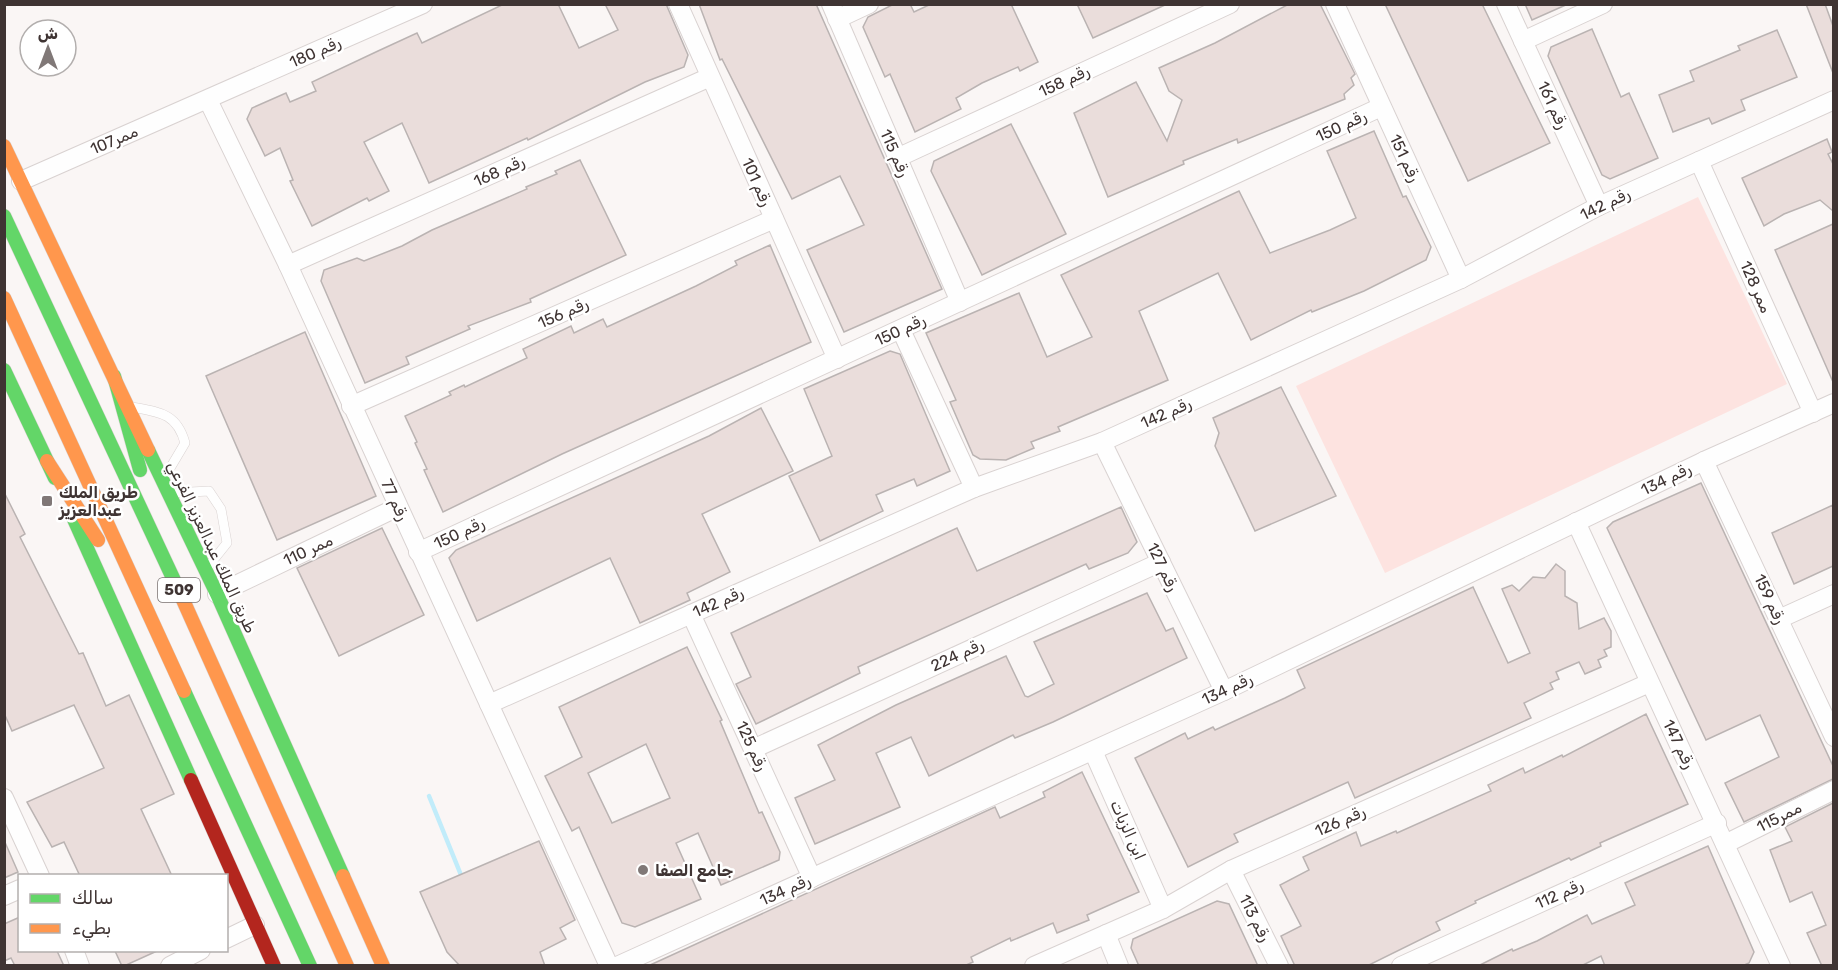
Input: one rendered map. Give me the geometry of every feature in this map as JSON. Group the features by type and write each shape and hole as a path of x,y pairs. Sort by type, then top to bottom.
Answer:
{"main road":[{"name":"طريق الملك عبدالعزيز الفرعي","path":"4,146 206,570 383,966"},
{"name":"509","path":"4,216 162,552 347,966"},
{"name":"509","path":"4,298 310,966"},
{"path":"4,370 47,460 274,966"},
{"path":"114,376 128,434 145,481"},
{"path":"47,460 165,647"},
{"path":"153,501 162,526 162,552"}],"street":[{"name":"رقم 180","path":"208,100 423,4"},
{"name":"رقم 101","path":"678,4 837,359"},
{"path":"834,12 870,4"},
{"name":"رقم 158","path":"897,158 1230,4"},
{"name":"رقم 151","path":"1335,4 1461,279"},
{"name":"رقم 161","path":"1506,4 1599,206"},
{"path":"1523,41 1603,4"},
{"name":"رقم 115","path":"834,12 960,302"},
{"name":"رقم 168","path":"288,266 710,76"},
{"name":"ممر107","path":"21,180 208,100"},
{"name":"رقم 77","path":"208,100 288,266 609,966"},
{"name":"رقم 142","path":"489,704 974,488 1102,442 1461,279 1599,206 1833,100"},
{"name":"رقم 150","path":"418,552 1381,107"},
{"name":"ممر 128","path":"1699,161 1813,413"},
{"name":"رقم 156","path":"351,406 774,219"},
{"path":"901,330 974,488"},
{"name":"رقم 134","path":"617,966 1224,691 1704,461 1833,403"},
{"name":"رقم 127","path":"1102,442 1224,691"},
{"name":"رقم 159","path":"1704,461 1833,737"},
{"name":"110 ممر","path":"217,594 398,507"},
{"name":"رقم 147","path":"1576,522 1649,683 1717,823 1778,964"},
{"name":"رقم 224","path":"753,749 1161,562"},
{"path":"1779,619 1833,594"},
{"name":"رقم 125","path":"691,614 812,878"},
{"name":"رقم 126","path":"1034,966 1163,909 1231,870 1649,683"},
{"name":"ابن الزيات","path":"1093,751 1163,909"},
{"name":"ممر115","path":"1725,844 1833,790"},
{"path":"4,798 39,874"},
{"name":"رقم 112","path":"1401,966 1717,823"},
{"name":"رقم 113","path":"1231,870 1279,966"},
{"path":"4,896 18,890"},
{"path":"228,938 255,925"},
{"path":"1106,934 1119,966"},
{"path":"74,952 80,966"},
{"path":"170,966 199,952"}],"lane":[{"path":"128,407 163,413 181,428 185,443 166,486 209,491 221,509 226,543 206,570"}],"shaded area":[{"path":"1698,197 1787,384 1385,573 1296,386"}],"building":[{"path":"504,4 558,4 579,48 618,30 605,4 666,4 688,55 684,67 645,82 528,140 527,138 429,183 402,123 364,142 389,191 369,201 367,198 312,226 290,181 293,180 280,148 265,156 247,119 252,108 286,93 290,102 316,91 312,82 417,33 422,43"},
{"path":"699,4 816,4 942,289 844,332 807,250 864,225 840,176 792,199 722,59 720,60"},
{"path":"894,4 910,4 914,12 931,4 1011,4 1038,62 1020,71 1018,67 982,83 956,98 961,109 915,132 890,74 885,77 863,27 868,17"},
{"path":"1077,4 1165,4 1165,5 1093,38"},
{"path":"1289,4 1320,4 1355,74 1351,78 1354,85 1344,94 1345,99 1238,143 1237,139 1183,161 1184,164 1108,197 1074,113 1136,82 1167,141 1182,100 1169,91 1159,68 1215,43"},
{"path":"1385,4 1482,4 1550,143 1468,181"},
{"path":"1525,4 1568,4 1532,20"},
{"path":"1806,4 1825,4 1833,26 1833,73"},
{"path":"1592,29 1621,97 1629,93 1658,158 1610,179 1602,175 1548,56 1551,47"},
{"path":"1777,30 1797,77 1741,100 1745,110 1712,124 1709,118 1673,132 1659,95 1694,81 1690,71 1740,50 1738,46"},
{"path":"1011,124 1066,234 982,275 931,171 934,161"},
{"path":"1374,131 1403,197 1406,196 1431,247 1426,260 1364,291 1312,312 1311,310 1251,340 1218,273 1139,311 1168,380 1058,427 1060,431 1031,442 1034,448 1006,460 980,459 973,455 950,402 956,400 926,333 1019,293 1047,357 1092,337 1061,275 1239,191 1270,253 1330,230 1356,218 1327,151"},
{"path":"1827,139 1832,152 1828,154 1833,164 1833,211 1820,200 1784,214 1764,226 1742,178"},
{"path":"580,160 626,255 530,299 531,302 468,326 470,329 406,357 409,364 365,383 321,281 324,270 357,258 364,261 402,246 432,230 527,189 526,187 557,174 555,171"},
{"path":"1833,224 1833,382 1775,250"},
{"path":"770,245 811,342 562,454 443,512 424,470 427,469 405,416 451,395 449,392 464,385 465,387 527,358 523,349 571,326 574,333 603,319 607,327 696,286 737,265 735,261"},
{"path":"305,332 376,496 277,540 206,376"},
{"path":"890,351 900,354 950,471 917,486 914,479 876,495 883,511 820,541 789,476 832,456 804,389"},
{"path":"1281,387 1336,496 1255,531 1215,446 1219,433 1213,418"},
{"path":"761,408 793,471 702,514 730,572 687,593 690,600 640,623 610,558 477,621 449,558 456,550 709,436"},
{"path":"1701,483 1833,766 1833,779 1744,822 1725,783 1779,757 1760,715 1706,740 1607,528 1613,522"},
{"path":"4,492 25,534 20,537 79,654 83,653 106,706 129,695 174,794 141,809 171,874 79,874 64,842 52,847 27,802 104,768 74,705 12,731 4,713"},
{"path":"1833,505 1833,566 1794,584 1772,533"},
{"path":"1121,507 1137,542 1128,553 1089,569 1086,564 858,667 860,673 756,724 736,684 751,677 731,633 957,528 977,571"},
{"path":"382,528 424,615 339,656 297,568"},
{"path":"1556,564 1565,571 1565,596 1577,603 1579,629 1604,618 1611,631 1611,647 1604,650 1607,656 1598,660 1601,667 1585,674 1579,662 1556,672 1559,679 1550,683 1553,689 1524,703 1531,718 1355,798 1348,782 1234,834 1238,842 1188,867 1135,758 1185,733 1188,739 1213,727 1215,730 1305,688 1297,670 1473,587 1508,663 1530,653 1502,589 1512,585 1519,591 1533,577 1545,578"},
{"path":"1147,593 1166,631 1173,628 1187,658 1053,722 1015,738 1013,735 929,776 911,737 876,753 900,807 815,844 795,798 835,780 818,745 896,705 1006,656 1025,696 1028,697 1054,684 1034,642"},
{"path":"687,647 722,720 720,721 759,813 762,812 780,852 779,860 721,885 698,833 676,843 701,899 635,927 622,923 579,827 572,831 545,776 582,757 559,707","holes":["646,744 670,798 612,823 588,773"]},
{"path":"1646,714 1688,804 1600,843 1601,846 1571,860 1569,858 1475,901 1476,903 1436,922 1440,930 1367,966 1295,966 1281,936 1301,926 1280,885 1309,870 1303,857 1356,832 1361,846 1396,831 1397,833 1491,791 1488,785 1523,768 1525,773 1562,755 1563,757"},
{"path":"1082,772 1139,892 1087,915 1089,920 1057,933 1053,923 1011,941 1010,938 971,957 973,962 964,966 648,966 995,807 1000,818 1045,797 1043,792"},
{"path":"1833,803 1833,966 1822,966 1807,933 1826,925 1812,892 1790,902 1770,850 1792,841 1785,827"},
{"path":"4,840 18,872 4,878"},
{"path":"539,841 575,920 560,928 566,939 540,952 545,966 460,966 447,952 420,892"},
{"path":"1708,846 1754,952 1749,963 1742,966 1605,966 1601,956 1581,966 1478,966 1512,949 1513,951 1537,941 1587,915 1592,924 1635,905 1625,883"},
{"path":"1217,901 1229,904 1258,966 1139,966 1131,948 1133,939"},
{"path":"18,918 18,952 57,952 64,966 15,966 11,958 4,961 4,924"},
{"path":"115,952 155,952 124,966"}],"waterway":[{"path":"429,796 463,880"}],"traffic: fast":[{"path":"4,216 179,591"},
{"path":"4,370 55,478"},
{"path":"114,376 140,470"},
{"path":"148,450 217,594 343,876"},
{"path":"73,517 191,780"},
{"path":"184,691 310,966"}],"traffic: slow":[{"path":"4,146 148,450"},
{"path":"4,298 184,691"},
{"path":"47,461 98,540"},
{"path":"179,591 347,966"},
{"path":"343,876 383,966"}],"traffic: jam":[{"path":"191,780 274,966"}],"place":[{"name":"طريق الملك عبدالعزيز","path":"47,501"},
{"name":"جامع الصفا","path":"643,870"}]}
